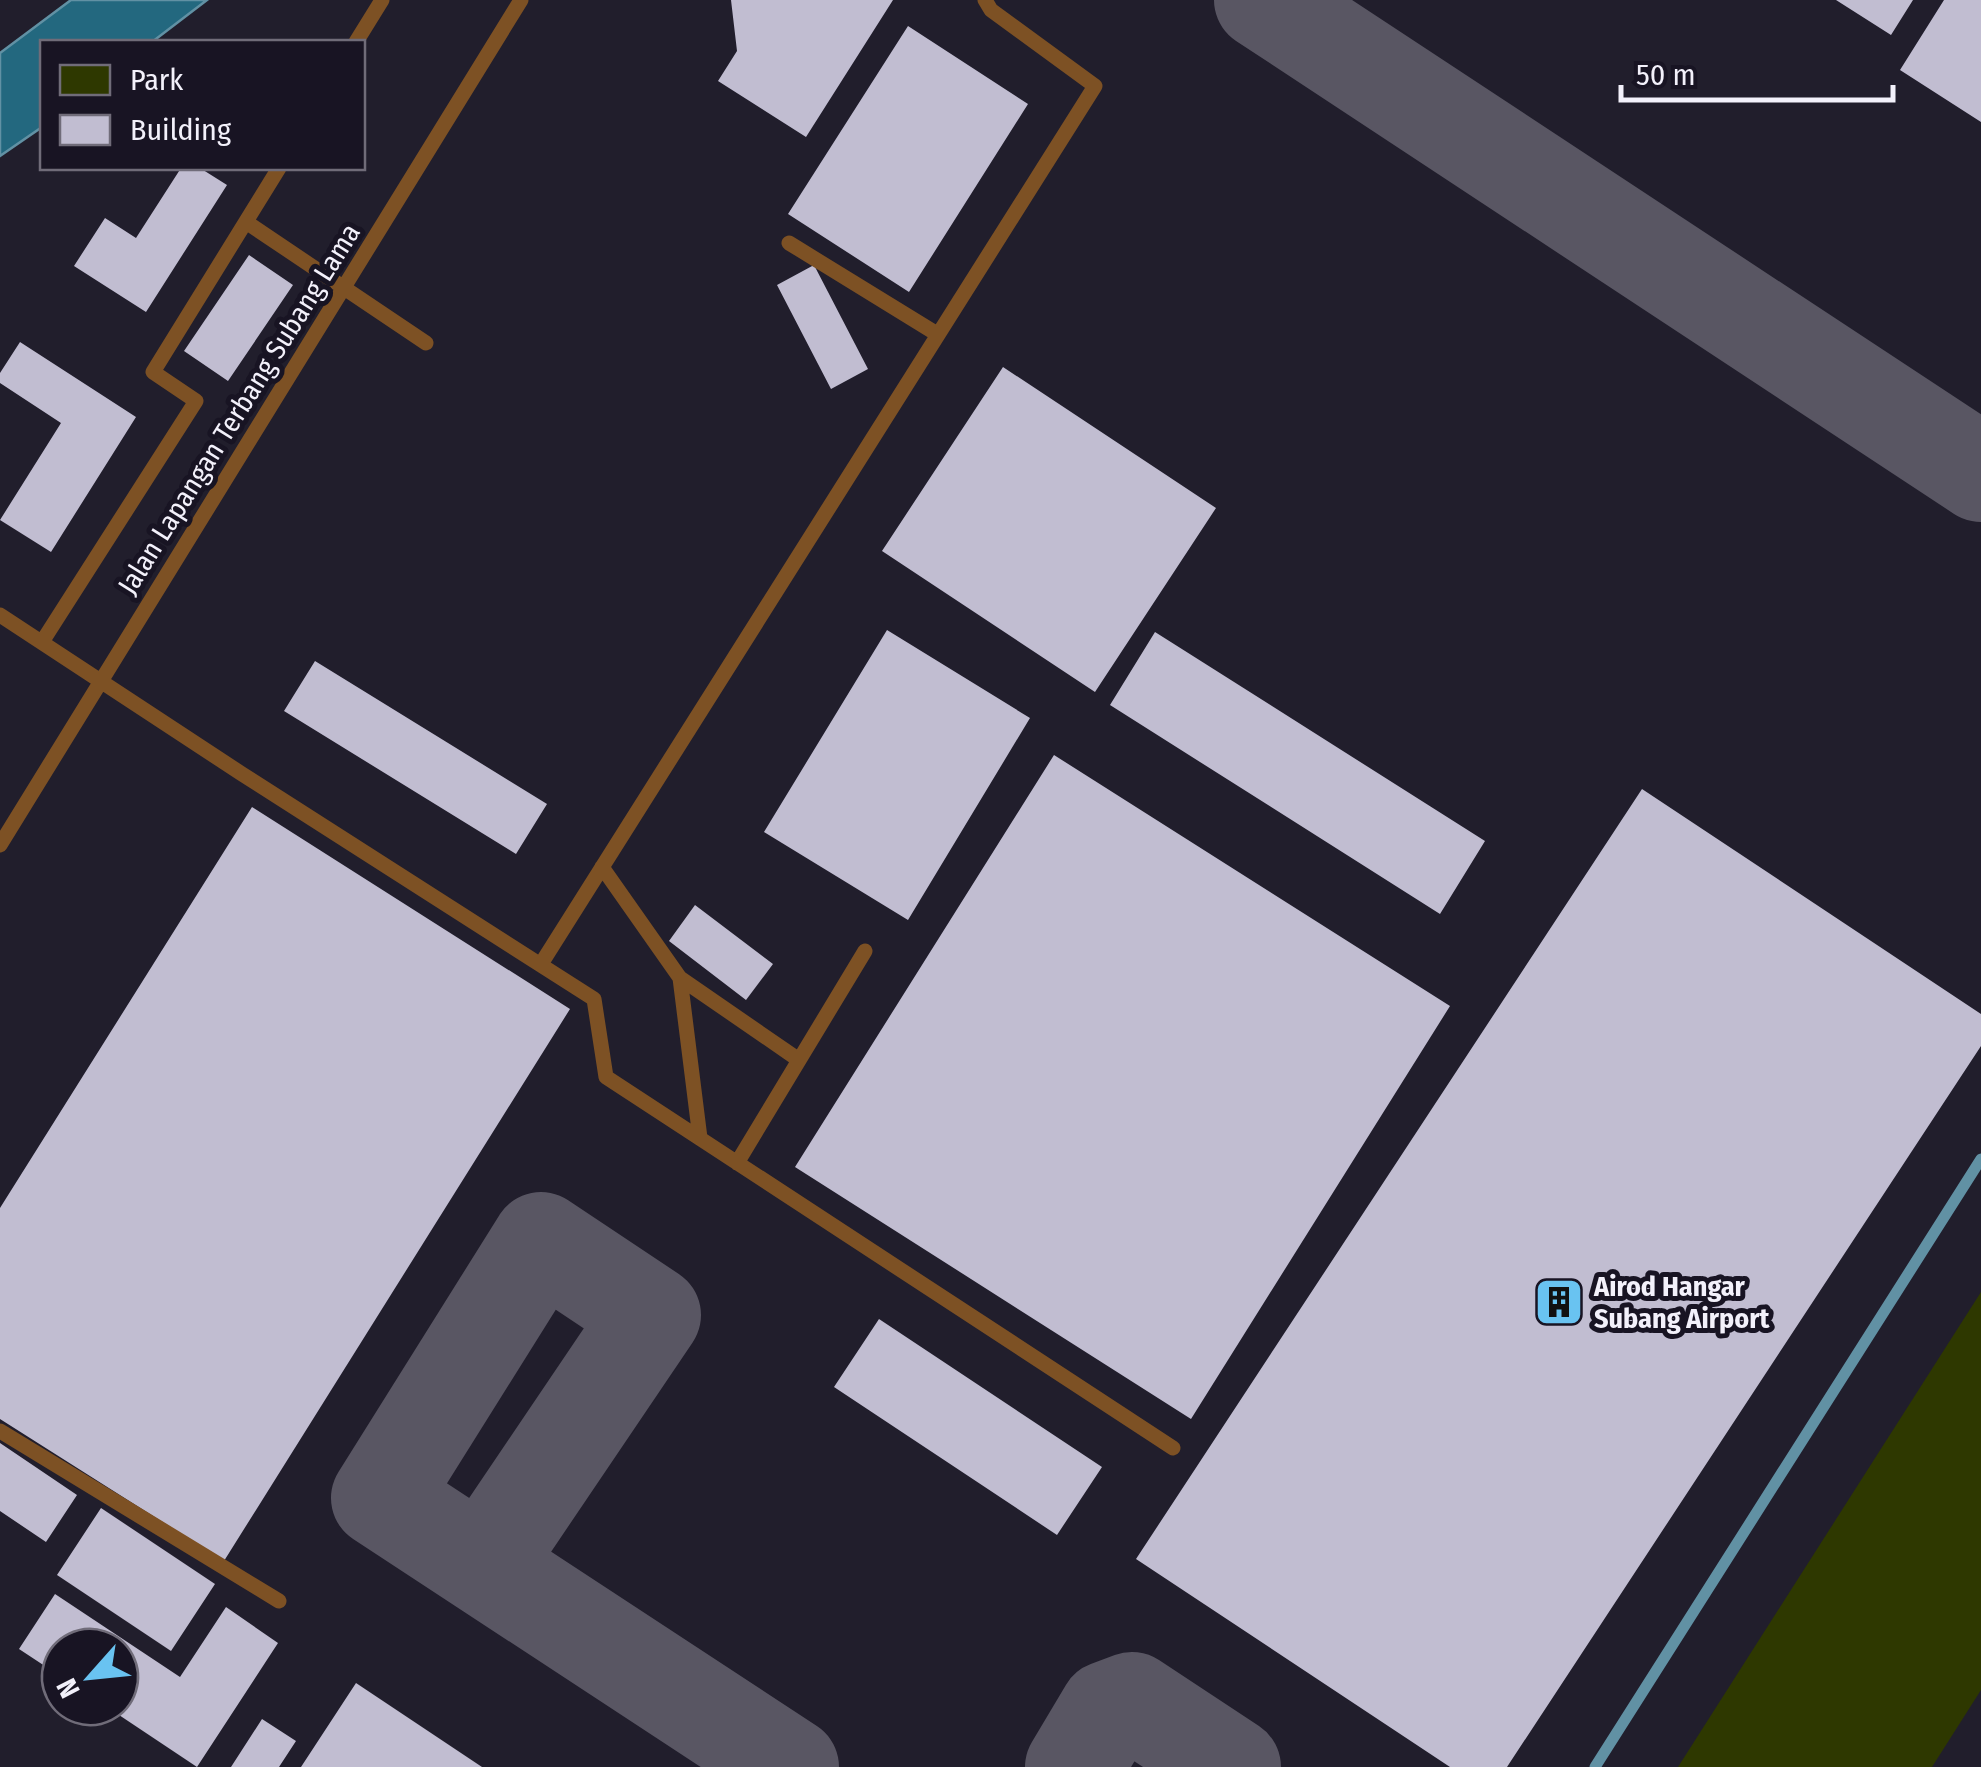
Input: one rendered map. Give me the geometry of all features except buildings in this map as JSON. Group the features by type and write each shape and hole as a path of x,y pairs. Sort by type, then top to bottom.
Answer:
{"lane":[{"path":"357,40 382,0"},
{"name":"Jalan Lapangan Terbang Subang Lama","path":"0,844 521,0"},
{"path":"541,964 1095,86 991,10 985,0"},
{"path":"42,642 196,401 153,372 278,170"},
{"path":"246,222 426,343"},
{"path":"789,243 937,334"},
{"path":"0,615 594,999 606,1077 1173,1448"},
{"path":"602,866 680,978 799,1060"},
{"path":"737,1162 865,951"},
{"path":"680,978 700,1138"},
{"path":"0,1430 279,1601"}],"green space":[{"path":"1981,1292 1981,1690 1932,1767 1678,1767"}],"water":[{"path":"71,0 207,0 155,40 40,40 40,128 0,156 0,53"}],"waterway":[{"path":"1595,1767 1981,1159"}],"taxiway":[{"path":"1263,0 1981,473"},
{"path":"483,1565 652,1315 541,1241 380,1498 790,1767"},
{"path":"1074,1767 1108,1710 1132,1701 1232,1767"}],"place":[{"name":"Airod Hangar Subang Airport","path":"1559,1302"}]}
